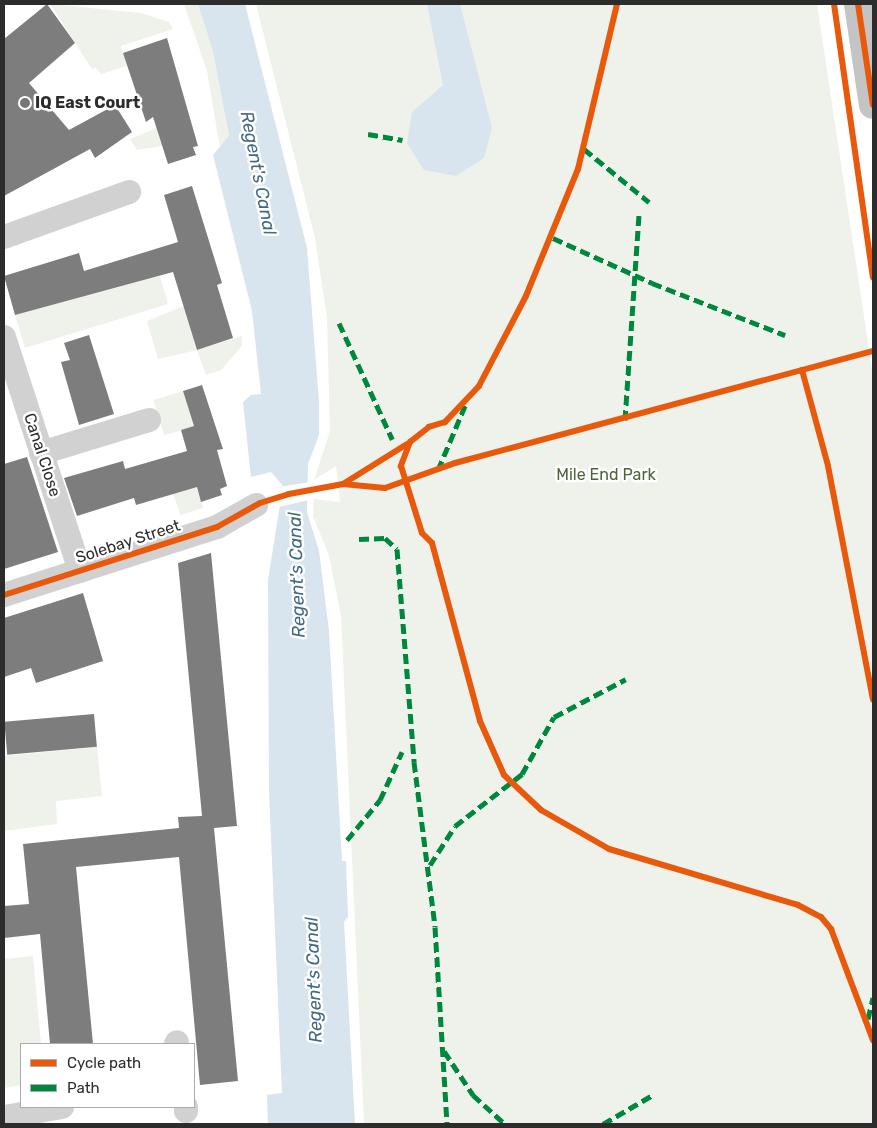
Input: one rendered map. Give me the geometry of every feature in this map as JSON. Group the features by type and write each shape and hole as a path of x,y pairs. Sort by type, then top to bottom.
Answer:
{"main road":[{"path":"858,4 873,105"}],"street":[{"path":"4,237 129,192"},
{"name":"Canal Close","path":"4,338 80,571"},
{"path":"41,453 149,420"},
{"name":"Solebay Street","path":"4,595 217,527 256,505"},
{"path":"4,1116 56,1108"}],"green space":[{"path":"50,4 141,13 169,22 173,29 121,46 127,66 101,74 95,67 92,69"},
{"path":"184,4 198,4 213,52 229,137 220,148 207,71"},
{"name":"Mile End Park","path":"256,4 817,4 873,376 873,1124 364,1124 341,615 329,556 313,516 314,499 340,502 336,466 314,480 330,431 327,318 315,238"},
{"path":"157,128 162,146 137,150 130,139"},
{"path":"160,276 168,304 25,348 15,315"},
{"path":"184,306 197,350 158,359 147,321"},
{"path":"242,336 242,346 221,370 206,375 197,350"},
{"path":"183,391 194,426 164,435 153,400"},
{"path":"196,486 203,508 180,515 173,493"},
{"path":"97,747 102,796 56,801 57,824 4,831 4,756"},
{"path":"33,956 41,1043 20,1043 20,1085 4,1088 4,959"}],"water":[{"name":"Regent's Canal","path":"198,4 245,4 307,248 319,402 319,435 308,464 307,512 319,551 329,631 342,861 346,861 348,917 344,922 355,1124 268,1124 267,1095 282,1093 269,792 268,580 283,486 271,472 251,477 243,402 251,395 261,394 252,311 213,155 229,136 213,52"},
{"path":"427,4 460,4 492,128 484,158 456,176 424,170 407,143 412,112 443,85"}],"pier":[{"path":"310,482 309,500 279,507 280,487"}],"building":[{"name":"IQ East Court","path":"47,4 75,43 29,83 69,130 115,105 132,132 95,158 90,149 4,196 4,39"},
{"path":"167,38 198,146 193,147 196,155 168,164 153,117 146,122 123,53"},
{"path":"192,186 222,283 217,285 233,338 197,350 173,272 15,315 4,276 79,253 84,271 178,242 164,195"},
{"path":"89,335 114,414 79,425 61,362 70,360 64,343"},
{"path":"202,385 223,449 217,450 227,486 220,489 222,495 201,502 197,487 136,505 134,498 77,516 64,478 123,461 125,469 187,451 181,430 194,426 183,391"},
{"path":"27,457 58,552 4,569 4,464"},
{"path":"211,553 237,826 214,828 238,1081 200,1085 179,857 76,867 93,1043 50,1043 40,934 4,938 4,906 29,904 23,844 179,828 178,817 202,816 178,563"},
{"path":"83,593 103,661 36,683 31,668 4,677 4,618"},
{"path":"94,714 97,747 7,755 4,722"}],"marked path":[{"path":"368,134 402,140"},
{"path":"584,149 649,202"},
{"path":"625,420 639,215"},
{"path":"553,238 652,283 785,335"},
{"path":"339,323 392,439"},
{"path":"438,470 467,401"},
{"path":"359,539 385,538 397,549 414,762 435,927 447,1124"},
{"path":"430,865 455,826 522,774 554,717 626,679"},
{"path":"347,840 380,800 402,752"},
{"path":"868,1019 873,998"},
{"path":"444,1051 473,1095 505,1124"},
{"path":"603,1124 651,1096"}],"cycle path":[{"path":"617,4 578,169 526,296 479,386 445,422 429,427 410,442 401,466 422,533 432,543 480,721 504,775 541,810 609,849 798,905 821,917 831,929 873,1040"},
{"path":"834,4 873,277"},
{"path":"858,4 873,105"},
{"path":"4,595 217,527 260,503 289,494 343,484 385,488 455,463 873,351"},
{"path":"802,370 828,466 873,700"},
{"path":"343,484 407,444"}],"place":[{"name":"IQ East Court","path":"25,103"}]}
